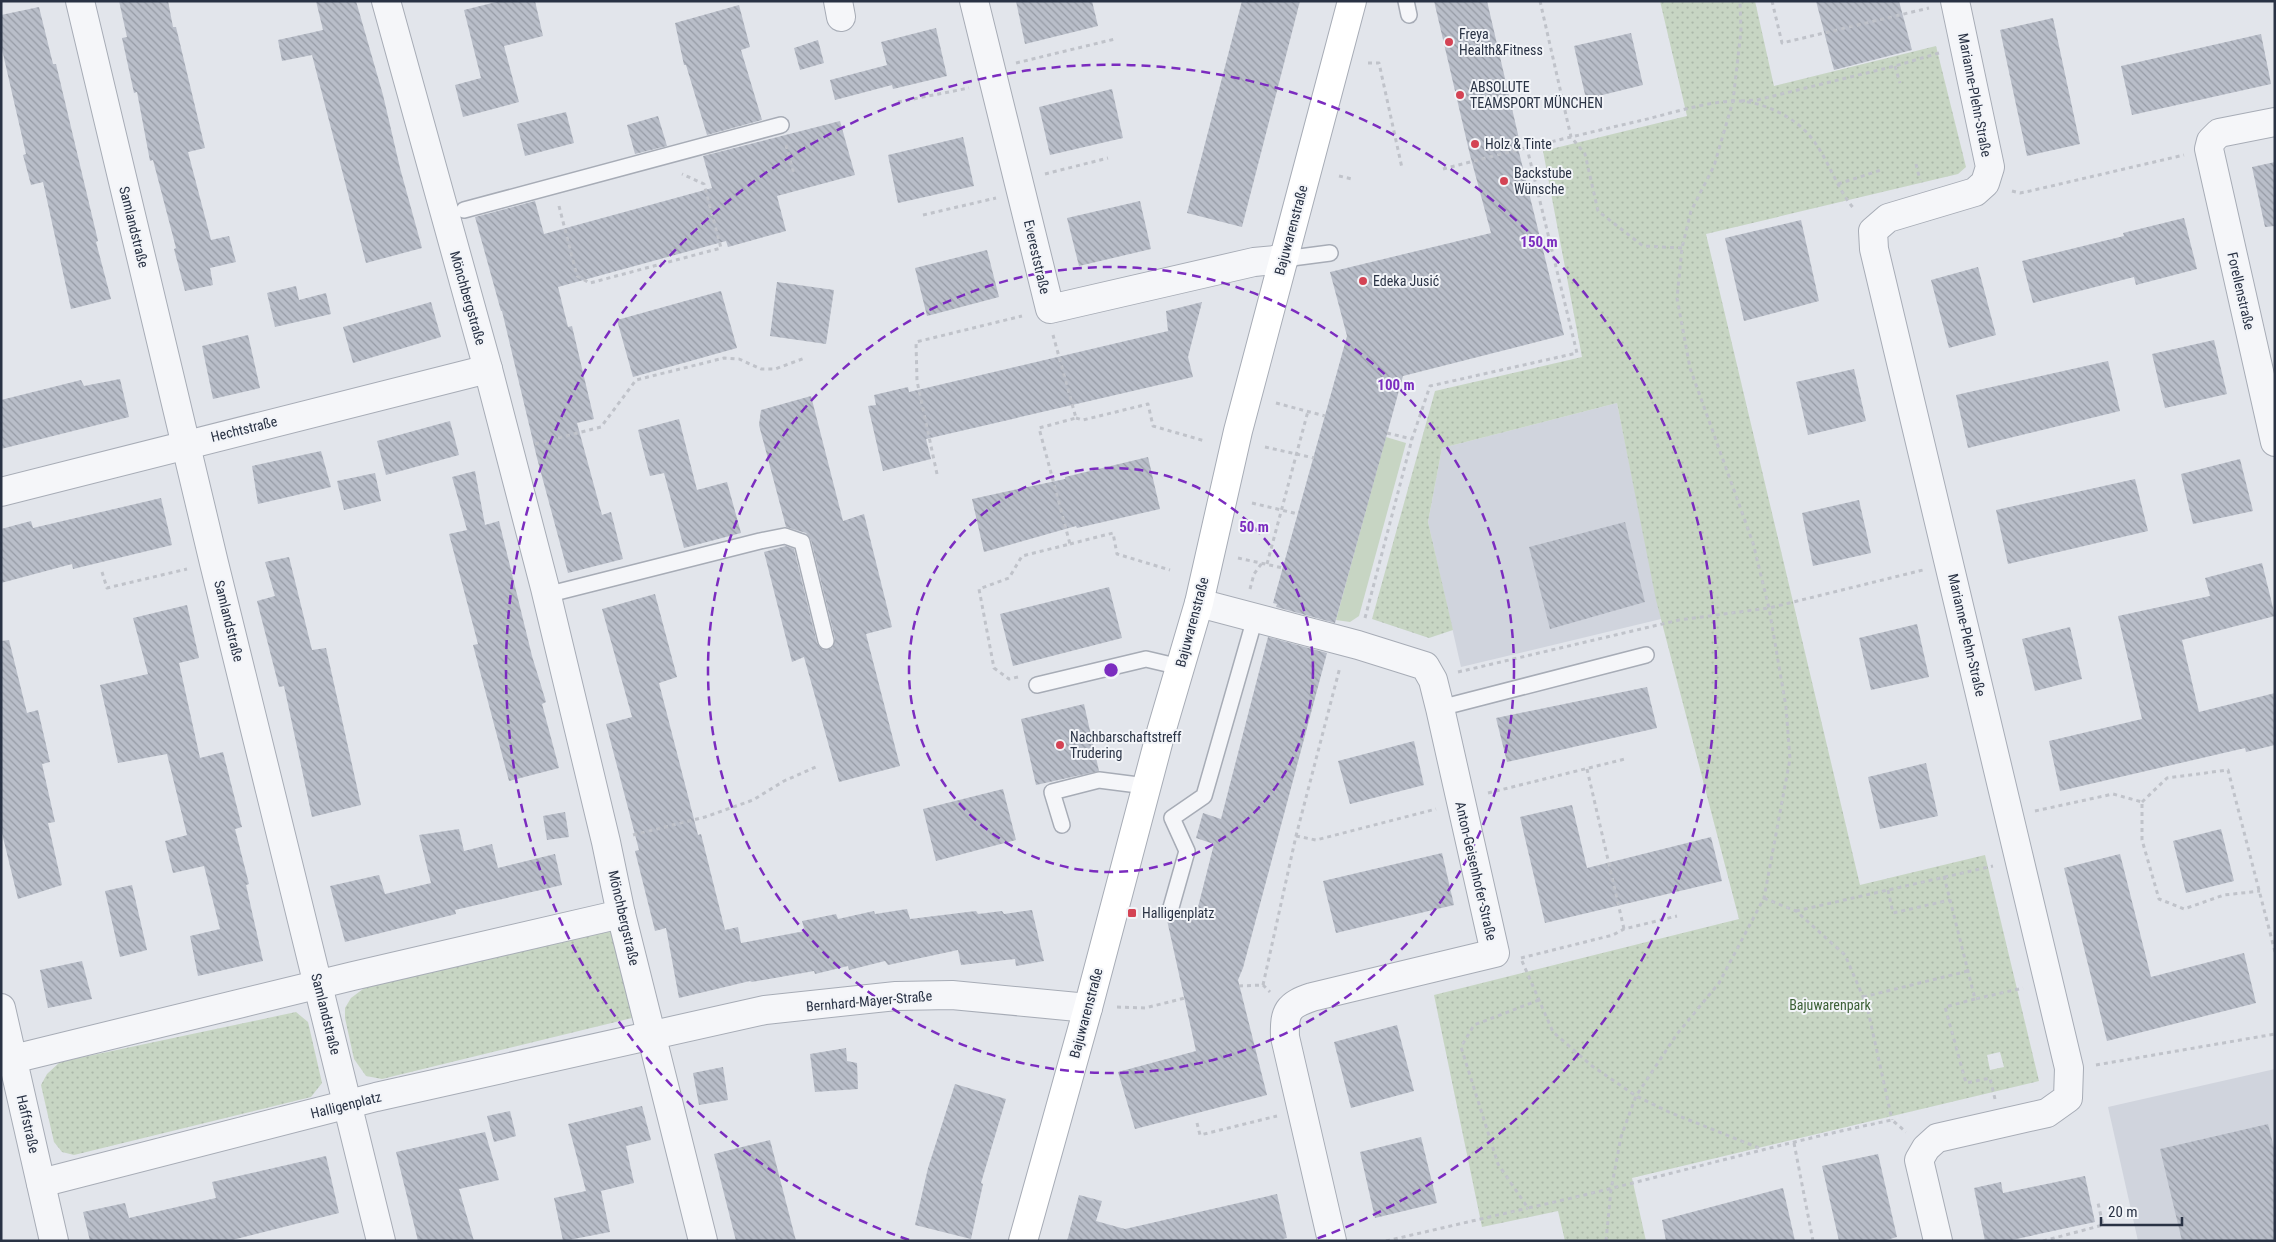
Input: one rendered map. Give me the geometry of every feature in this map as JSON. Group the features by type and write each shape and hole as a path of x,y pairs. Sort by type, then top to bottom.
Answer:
{"main road":[{"name":"Bajuwarenstraße","path":"1023,1241 1100,1007 1146,786 1199,603 1238,431 1352,1"}],"street":[{"name":"Samlandstraße","path":"80,1 214,563 381,1241"},
{"name":"Mönchbergstraße","path":"386,1 488,369 546,596 703,1241"},
{"name":"Evereststraße","path":"974,1 1050,309 1254,262 1284,258"},
{"name":"Marianne-Plehn-Straße","path":"1926,1148 1937,1138 2047,1113 2068,1098 2069,1068 1874,249 1873,231 1888,218 1975,192 1985,183 1990,167 1966,45 1955,2"},
{"path":"2210,145 2218,133 2275,122"},
{"name":"Forellenstraße","path":"2210,145 2275,442"},
{"name":"Hechtstraße","path":"1,492 488,369"},
{"name":"Anton-Geisenhofer-Straße","path":"1199,603 1352,644 1425,666 1433,680 1440,708 1495,953 1312,997 1297,1002 1287,1011 1284,1030 1332,1241"},
{"path":"13,1059 319,984 622,914"},
{"name":"Bernhard-Mayer-Straße","path":"653,1034 765,1010 896,996 952,995 1100,1007"},
{"name":"Haffstraße","path":"1,1008 54,1241"},
{"name":"Halligenplatz","path":"41,1183 348,1104 653,1034"},
{"path":"1926,1148 1919,1160 1938,1241"}],"lane":[{"path":"464,210 781,126"},
{"path":"1284,258 1330,253"},
{"path":"546,596 785,536 802,542 826,642"},
{"path":"1170,911 1187,852 1172,818 1204,796 1255,618"},
{"path":"1440,708 1646,655"},
{"path":"1032,680 1146,660 1180,667"},
{"path":"1062,825 1052,792 1099,780 1146,786"}],"path":[{"path":"1540,1 1571,137 1585,154 1598,211 1643,246 1682,248"},
{"path":"1606,1241 1611,1190 1621,1137 1636,1096 1677,1034 1719,983 1764,898 1790,760 1786,707 1769,608 1753,543 1690,368 1677,298 1682,248 1691,211 1714,166 1733,101 1741,31 1740,1"},
{"path":"1772,1 1782,43 1955,2"},
{"path":"898,102 993,76 1115,39"},
{"path":"1443,169 1571,137 1733,101 1757,100 1894,66 1966,45"},
{"path":"1368,63 1379,63 1402,168"},
{"path":"1894,66 1900,84"},
{"path":"1733,101 1767,106 1796,122 1816,141 1838,184 1881,170"},
{"path":"781,126 794,174"},
{"path":"1985,183 2020,192 2210,145"},
{"path":"1263,985 1296,836 1412,439 1430,386 1578,354 1527,148"},
{"path":"923,215 1021,187 1108,158"},
{"path":"554,186 577,276 590,283 721,248 704,184 652,160"},
{"path":"1339,176 1352,179"},
{"path":"937,474 916,381 916,342 1022,316"},
{"path":"1054,337 1076,418"},
{"path":"508,451 601,426 636,380 724,358 739,359 761,369 775,369 805,358"},
{"path":"1276,403 1325,416"},
{"path":"1070,544 1039,428 1076,418 1083,420 1148,404 1153,426 1205,441"},
{"path":"1267,564 1308,411"},
{"path":"1387,433 1412,439"},
{"path":"1265,447 1314,458"},
{"path":"1252,503 1298,514"},
{"path":"1032,680 1009,679 994,668 979,589 1009,578 1022,556 1113,533 1117,554 1170,570"},
{"path":"1238,558 1283,568"},
{"path":"102,572 107,588 214,563"},
{"path":"1455,672 1679,620 1769,608 1950,563"},
{"path":"1296,836 1316,840 1626,759"},
{"path":"606,842 705,817 753,800 784,781 818,766"},
{"path":"1587,769 1624,929"},
{"path":"2260,891 2224,895 2184,909 2159,899 2142,840 2142,802 2167,778 2228,770 2260,891 2275,952"},
{"path":"1796,911 2000,864 1997,846 2013,830 2113,794 2142,802"},
{"path":"1944,876 1975,999"},
{"path":"1888,890 1893,913 1950,900"},
{"path":"1764,898 1796,911 1845,955 1863,997 1876,1039 1892,1120 1926,1148"},
{"path":"1520,958 1613,935 1624,929 1677,916"},
{"path":"1863,997 1968,971"},
{"path":"1530,979 1553,1032 1592,1066 1636,1096 1669,1112 1765,1150"},
{"path":"2002,1124 1990,1078 1966,1083 1946,1007 2049,982"},
{"path":"1100,1007 1145,1008 1185,998"},
{"path":"1528,1208 1498,1164 1461,1047 1474,1025 1539,1000"},
{"path":"2069,1068 2102,1065 2275,1034"},
{"path":"1197,1123 1200,1135 1302,1110"},
{"path":"1386,1241 1611,1190 1794,1142 1892,1120"},
{"path":"1794,1142 1813,1241"},
{"path":"2043,1241 2103,1225 2098,1202"}],"shaded area":[{"path":"1617,403 1661,619 1461,667 1428,522 1442,448"},
{"path":"2275,1069 2275,1241 2138,1241 2108,1107"}],"green space":[{"name":"Bajuwarenpark","path":"1660,1 1755,1 1774,86 1936,46 1966,167 1958,174 1706,234 1860,885 1985,855 2039,1081 1632,1178 1646,1241 1565,1241 1558,1211 1482,1227 1434,995 1739,919 1656,600 1617,403 1442,448 1428,522 1453,630 1429,638 1372,619 1435,391 1582,357 1543,151 1687,116","holes":["2000,1052 2004,1067 1990,1070 1987,1055"]},
{"path":"1386,437 1406,443 1359,616 1350,622 1336,620"},
{"path":"611,930 632,1018 382,1079 366,1076 354,1059 345,1018 345,1008 351,998 367,986"},
{"path":"296,1012 308,1022 322,1083 311,1097 74,1155 62,1152 54,1142 41,1085 47,1074 60,1062"}],"building":[{"path":"119,1 168,1 205,148 188,152 211,240 229,236 236,262 210,268 213,285 185,291 153,160 150,161 137,92 134,93 122,38 127,37"},
{"path":"316,1 356,1 383,95 400,168 422,248 366,263 312,55 282,61 278,40 323,30"},
{"path":"500,1 535,1 543,36 504,46 519,102 463,117 455,85 481,78 464,10"},
{"path":"1016,1 1092,1 1098,26 1025,44"},
{"path":"1242,1 1300,1 1242,227 1187,213"},
{"path":"1434,1 1487,1 1520,143 1517,144 1564,335 1403,376 1335,623 1276,607 1277,604 1273,603 1347,336 1330,272 1491,233 1470,155"},
{"path":"1816,1 1899,1 1912,50 1834,70"},
{"path":"739,5 750,47 741,50 762,120 707,135 686,65 684,65 675,23"},
{"path":"39,7 53,64 56,64 98,241 96,242 111,299 71,309 43,182 31,185 23,155 26,154 1,45 1,15"},
{"path":"2053,18 2080,144 2027,156 2000,30"},
{"path":"936,28 947,76 893,89 892,85 835,100 830,80 887,65 881,42"},
{"path":"1631,33 1643,85 1586,99 1574,46"},
{"path":"2261,34 2271,84 2132,115 2121,66"},
{"path":"818,40 824,63 800,70 794,48"},
{"path":"1112,89 1123,138 1050,155 1039,107"},
{"path":"566,112 574,143 525,156 517,124"},
{"path":"658,116 667,146 635,154 627,125"},
{"path":"840,121 855,175 777,196 786,231 728,247 726,241 558,287 568,327 572,326 594,419 577,423 602,515 611,512 623,559 568,573 537,458 502,311 475,217 535,201 544,234 712,188 703,156"},
{"path":"963,137 974,186 898,203 888,155"},
{"path":"2275,162 2275,226 2265,227 2252,167"},
{"path":"1140,201 1151,249 1079,266 1067,218"},
{"path":"2184,218 2197,269 2136,285 2134,277 2033,303 2022,261 2124,236 2123,233"},
{"path":"1801,220 1819,301 1744,321 1725,238"},
{"path":"987,250 999,297 927,316 915,268"},
{"path":"1978,267 1996,335 1949,348 1931,280"},
{"path":"777,282 834,290 826,344 770,336"},
{"path":"296,286 299,300 326,293 331,314 275,327 267,293"},
{"path":"721,291 737,348 633,377 617,320"},
{"path":"431,302 441,337 353,363 343,327"},
{"path":"1202,302 1188,357 1193,377 926,439 931,459 883,471 868,406 876,405 874,395 908,387 909,392 1168,331 1166,311"},
{"path":"248,335 260,388 213,399 202,346"},
{"path":"2214,340 2227,394 2165,408 2152,354"},
{"path":"2108,361 2120,411 1968,448 1956,395"},
{"path":"1854,369 1866,421 1808,435 1796,382"},
{"path":"120,379 129,417 1,449 1,400 81,380 84,386"},
{"path":"811,396 843,521 864,514 892,627 866,634 900,766 839,782 804,657 792,662 764,552 786,546 794,549 817,643 823,650 832,648 835,639 811,540 806,533 786,527 759,425 761,410"},
{"path":"679,419 697,490 727,482 741,533 684,548 664,473 650,476 638,430"},
{"path":"450,421 459,455 386,475 377,441"},
{"path":"321,451 331,487 258,504 252,466"},
{"path":"1148,457 1160,509 1077,528 1076,526 984,552 972,499 1065,479 1065,477"},
{"path":"2240,459 2253,511 2193,524 2181,474"},
{"path":"475,471 485,525 499,521 532,656 546,702 542,704 559,768 509,781 473,645 478,644 449,534 467,530 452,477"},
{"path":"375,473 381,501 344,510 337,481"},
{"path":"2135,479 2148,531 2008,564 1996,510"},
{"path":"161,498 172,545 73,569 72,564 1,583 1,529 31,521 33,528"},
{"path":"1859,500 1871,553 1813,566 1802,513"},
{"path":"1625,522 1645,602 1550,629 1529,547"},
{"path":"289,557 312,650 326,648 361,805 312,817 284,686 279,687 257,601 275,596 265,562"},
{"path":"2262,563 2275,616 2182,640 2199,712 2275,693 2275,745 2246,752 2245,748 2060,791 2049,741 2142,719 2118,616 2210,596 2205,578"},
{"path":"1109,587 1122,638 1013,666 1000,614"},
{"path":"655,594 677,677 659,683 698,835 701,834 725,930 738,927 741,943 805,931 802,921 836,914 838,919 874,911 875,914 907,909 910,919 976,911 978,914 1002,911 1004,914 1032,910 1044,961 1016,966 1015,959 961,965 958,950 888,965 885,961 849,970 848,966 815,974 814,971 750,981 679,998 666,928 655,931 635,851 639,850 606,724 632,717 602,609"},
{"path":"187,605 199,658 179,663 200,758 223,752 242,827 235,829 249,884 246,885 263,961 198,976 190,936 220,929 204,866 173,873 165,841 187,835 167,754 118,763 100,685 148,674 133,618"},
{"path":"1917,624 1929,677 1871,690 1859,638"},
{"path":"2070,627 2082,679 2035,691 2022,639"},
{"path":"1268,637 1327,653 1243,968 1238,980 1267,1095 1135,1129 1118,1072 1196,1051 1167,920 1173,920 1197,911 1214,844 1196,838 1203,813 1221,819"},
{"path":"9,640 27,713 38,710 50,762 42,764 55,822 48,823 62,885 18,899 1,829 1,641"},
{"path":"1647,687 1657,728 1507,762 1496,718"},
{"name":"Nachbarschaftstreff Trudering","path":"1084,704 1099,771 1036,785 1021,719"},
{"path":"1414,741 1424,785 1350,804 1338,761"},
{"path":"1926,763 1938,816 1880,829 1868,777"},
{"path":"1003,789 1016,840 936,861 923,809"},
{"path":"1572,805 1587,868 1711,837 1722,881 1545,923 1520,817"},
{"path":"565,812 569,837 547,840 543,816"},
{"path":"459,829 464,851 492,844 498,868 555,854 562,885 455,910 456,914 345,942 330,886 379,875 385,894 431,883 419,835"},
{"path":"2221,829 2234,881 2186,893 2173,841"},
{"path":"1442,853 1454,905 1336,933 1323,881"},
{"path":"2120,854 2151,977 2244,953 2256,1003 2107,1041 2064,868"},
{"path":"132,885 147,950 120,957 105,891"},
{"path":"82,961 92,999 48,1008 40,970"},
{"path":"1397,1025 1414,1091 1351,1108 1334,1042"},
{"path":"846,1048 847,1061 857,1063 858,1089 815,1092 810,1054"},
{"path":"723,1067 728,1100 699,1105 693,1073"},
{"path":"955,1084 1006,1099 981,1183 983,1184 971,1239 915,1225 928,1168"},
{"path":"642,1106 651,1140 626,1146 634,1183 601,1191 610,1232 563,1241 554,1198 586,1191 568,1124"},
{"path":"510,1111 516,1136 494,1142 487,1116"},
{"path":"2268,1124 2275,1152 2275,1241 2182,1241 2160,1149"},
{"path":"485,1132 499,1180 459,1189 474,1241 418,1241 396,1152"},
{"path":"1421,1137 1437,1203 1375,1218 1360,1152"},
{"path":"770,1140 796,1241 736,1241 714,1154"},
{"path":"1878,1154 1897,1237 1883,1241 1839,1241 1822,1166"},
{"path":"326,1156 339,1213 228,1241 90,1241 83,1212 125,1203 129,1218 216,1198 212,1182"},
{"path":"2085,1176 2095,1222 2007,1241 1985,1241 1974,1188 2001,1182 2003,1193"},
{"path":"1783,1188 1795,1241 1666,1241 1662,1220"},
{"path":"1277,1194 1287,1238 1274,1241 1067,1241 1079,1195 1102,1201 1096,1221 1125,1229"}],"place":[{"name":"Freya Health&Fitness","path":"1449,42"},
{"name":"ABSOLUTE TEAMSPORT MÜNCHEN","path":"1460,95"},
{"name":"Holz & Tinte","path":"1475,144"},
{"name":"Backstube Wünsche","path":"1504,181"},
{"name":"Edeka Jusić","path":"1363,281"},
{"name":"Nachbarschaftstreff Trudering","path":"1060,745"},
{"name":"Halligenplatz","path":"1132,913"}]}
